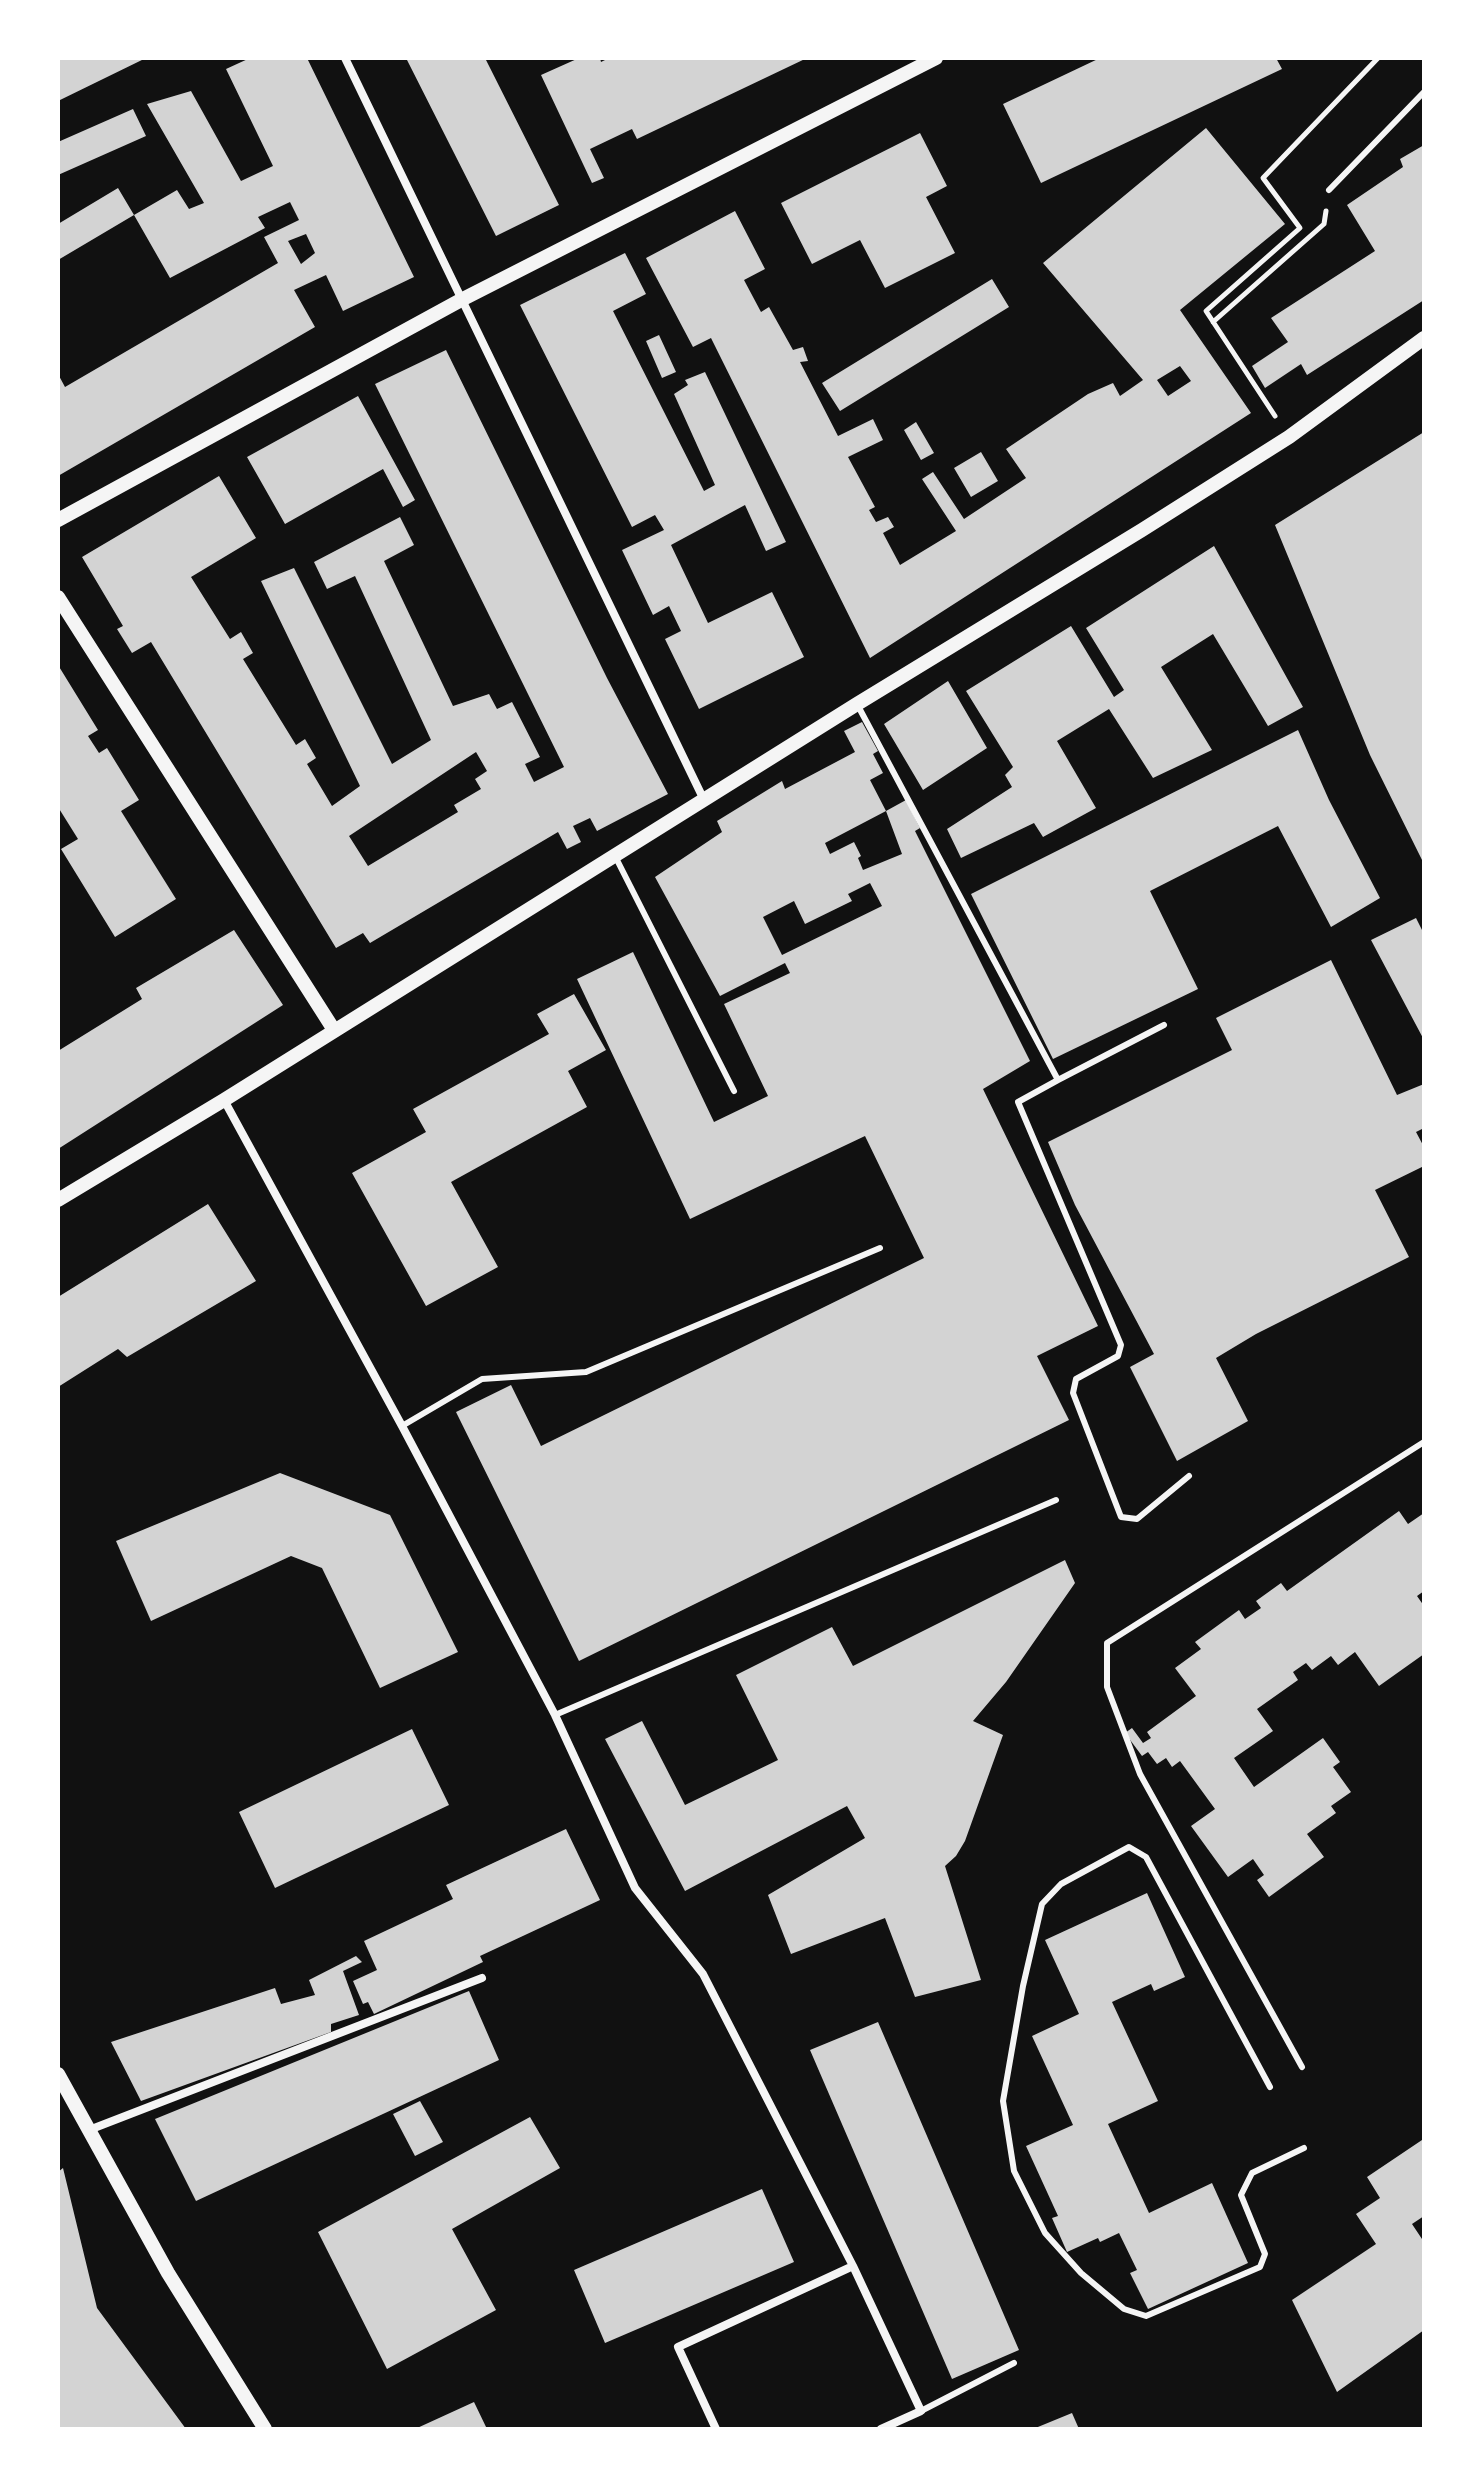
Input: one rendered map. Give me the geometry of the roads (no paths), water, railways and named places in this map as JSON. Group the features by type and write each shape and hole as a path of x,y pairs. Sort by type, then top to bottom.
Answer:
{"street":[{"path":"345,58 704,800"},
{"path":"58,520 461,300 936,58"},
{"path":"58,1200 224,1100 1289,437 1424,338"},
{"path":"58,597 334,1030"},
{"path":"224,1100 555,1715 635,1888 703,1974 853,2266 921,2411 881,2429"},
{"path":"89,2130 482,1978"},
{"path":"58,2074 168,2273 265,2429"},
{"path":"716,2429 678,2347 853,2266"}],"lane":[{"path":"1329,190 1424,92"},
{"path":"857,704 1058,1080"},
{"path":"615,856 734,1091"},
{"path":"1164,1025 1018,1102 1121,1345 1118,1356 1076,1379 1073,1393 1121,1517 1137,1519 1189,1476"},
{"path":"402,1426 482,1379 586,1372 880,1248"},
{"path":"1302,2067 1140,1774 1107,1687 1107,1643 1424,1442"},
{"path":"555,1715 1056,1500"},
{"path":"1270,2087 1146,1857 1129,1847 1061,1884 1042,1904 1023,1986 1003,2101 1014,2171 1045,2233 1081,2273 1124,2309 1146,2316 1260,2267 1265,2254 1241,2195 1252,2173 1304,2148"},
{"path":"921,2411 1014,2363"}]}
